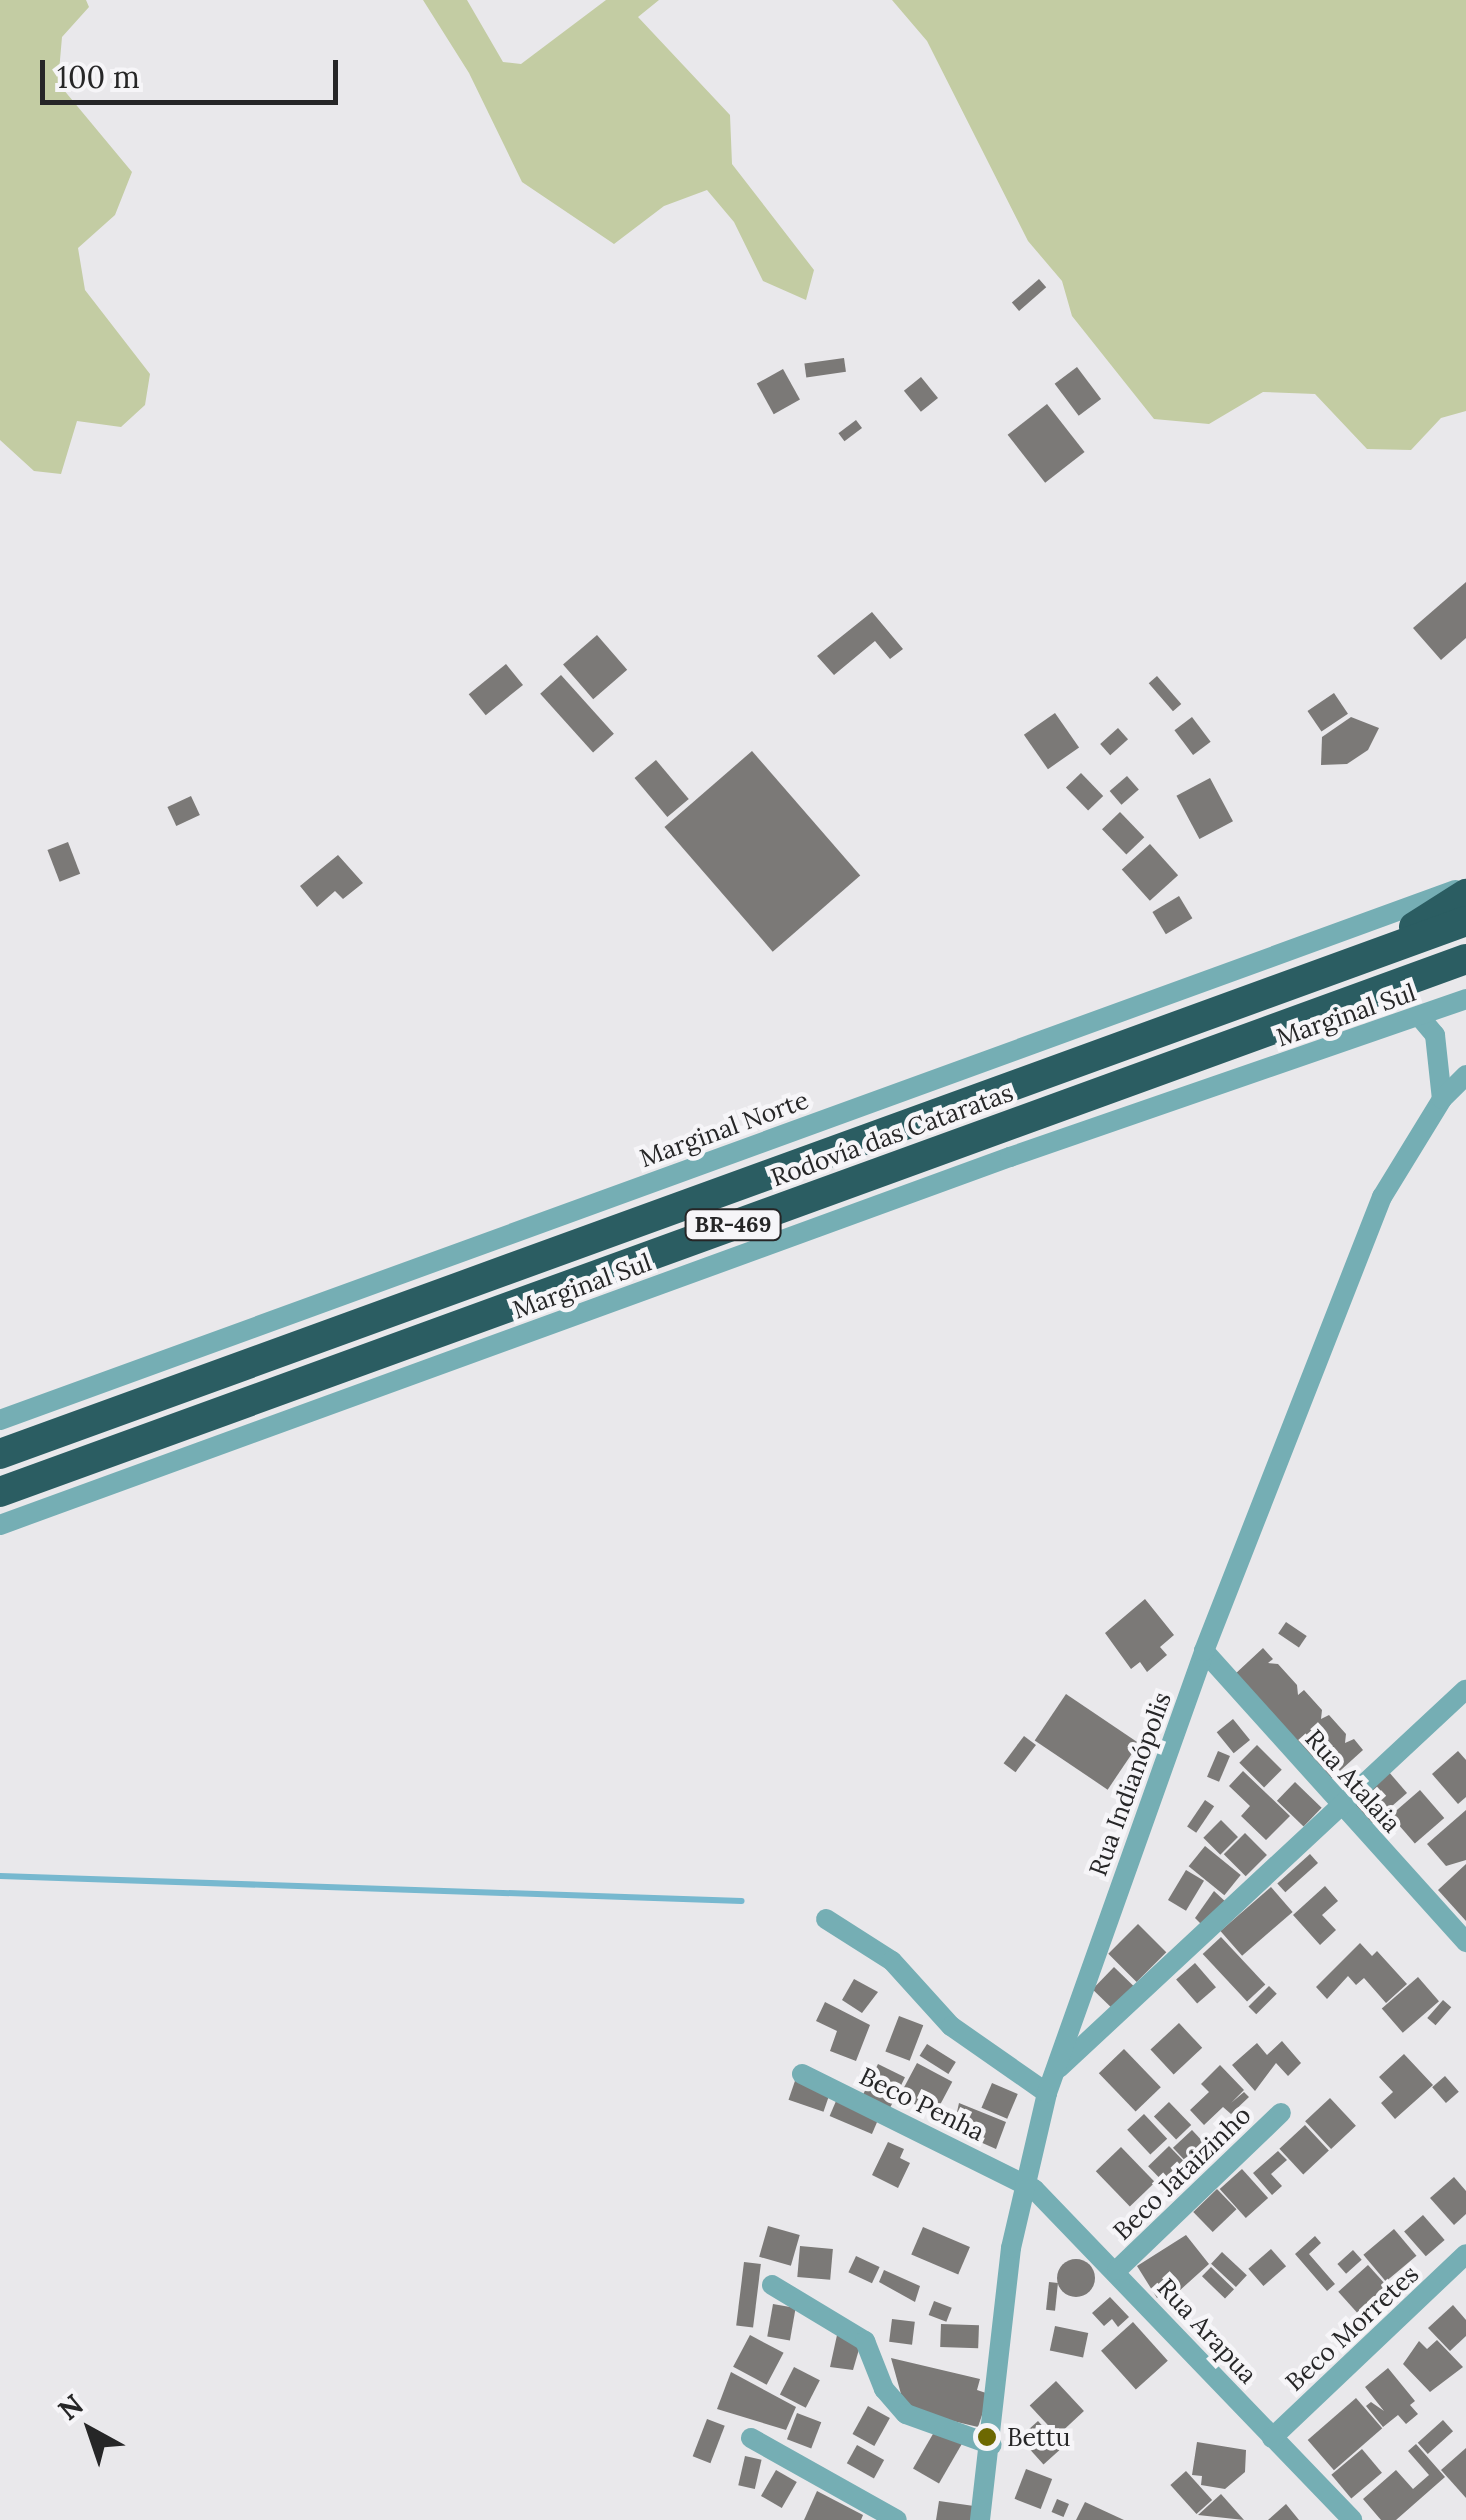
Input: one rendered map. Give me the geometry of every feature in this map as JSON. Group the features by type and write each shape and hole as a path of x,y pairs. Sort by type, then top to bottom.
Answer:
{"highway":[{"path":"1367,957 1466,890"},
{"name":"Rodovía das Cataratas","path":"0,1454 1466,921"},
{"name":"Rodovía das Cataratas","path":"0,1492 1466,959"}],"street":[{"name":"Marginal Norte","path":"0,1420 1466,890"},
{"name":"Marginal Sul","path":"0,1525 1010,1157 1466,999"},
{"path":"1419,1016 1434,1034 1442,1099"},
{"name":"Rua Indianópolis","path":"980,2520 1022,2180 1050,2083 1204,1651 1382,1198 1442,1099 1466,1075"},
{"name":"Rua Atalaia","path":"1204,1651 1466,1942"},
{"path":"826,1919 892,1961 951,2026 1050,2083 1339,1804 1465,1690"},
{"name":"Beco Penha","path":"802,2074 1022,2180"},
{"name":"Beco Jataizinho","path":"1117,2270 1281,2113"},
{"name":"Rua Arapua","path":"1022,2180 1117,2270 1352,2520"},
{"name":"Beco Morretes","path":"1272,2438 1466,2254"},
{"path":"772,2285 866,2341 884,2389 906,2414 992,2446"},
{"path":"750,2438 897,2520"}],"green space":[{"path":"0,0 86,0 89,7 62,37 58,83 132,172 115,215 78,248 85,290 150,374 145,405 121,427 77,421 61,474 34,471 0,440"},
{"path":"423,0 467,0 503,62 521,64 606,0 659,0 638,17 730,115 732,164 814,270 806,300 763,281 734,222 707,190 664,206 614,244 522,182 469,73"},
{"path":"892,0 1466,0 1466,411 1441,418 1411,450 1367,449 1315,394 1263,392 1209,424 1154,419 1072,316 1062,281 1028,241 927,41"}],"building":[{"path":"1039,279 1046,287 1019,311 1012,303"},
{"path":"844,358 846,372 806,377 804,364"},
{"path":"1077,367 1101,399 1079,416 1055,384"},
{"path":"783,369 800,400 774,414 757,384"},
{"path":"921,377 938,398 921,412 904,391"},
{"path":"1047,404 1085,452 1045,483 1008,435"},
{"path":"856,420 862,428 844,441 838,433"},
{"path":"1466,582 1466,638 1441,660 1413,628"},
{"path":"872,612 903,649 890,659 875,641 834,675 817,656"},
{"path":"597,635 627,670 593,699 563,665"},
{"path":"506,664 523,685 486,715 469,694"},
{"path":"561,675 614,734 593,752 540,694"},
{"path":"1157,676 1181,704 1173,711 1149,683"},
{"path":"1334,693 1348,714 1321,732 1307,711"},
{"path":"1055,713 1079,747 1048,769 1024,735"},
{"path":"1192,717 1211,742 1193,755 1174,730"},
{"path":"1351,717 1379,728 1368,750 1347,764 1321,765 1322,737"},
{"path":"1118,728 1128,739 1110,755 1100,744"},
{"path":"752,751 860,876 773,952 664,827"},
{"path":"656,760 689,799 667,817 635,778"},
{"path":"1081,773 1103,796 1088,811 1066,788"},
{"path":"1127,776 1139,790 1121,805 1110,791"},
{"path":"1210,778 1233,821 1199,839 1176,796"},
{"path":"191,796 200,815 176,826 167,807"},
{"path":"1120,812 1144,837 1126,855 1102,829"},
{"path":"68,842 80,874 60,882 47,850"},
{"path":"1150,844 1178,875 1150,901 1122,869"},
{"path":"338,855 363,883 343,899 335,891 317,907 300,886"},
{"path":"1179,896 1192,918 1166,934 1152,912"},
{"path":"1145,1599 1174,1635 1160,1647 1167,1655 1147,1672 1140,1662 1131,1669 1105,1633"},
{"path":"1286,1622 1307,1636 1299,1648 1278,1634"},
{"path":"1263,1648 1273,1659 1268,1663 1278,1664 1297,1685 1298,1695 1304,1690 1322,1710 1321,1719 1329,1715 1346,1734 1345,1743 1354,1739 1363,1750 1331,1779 1234,1675"},
{"path":"1066,1694 1139,1743 1108,1790 1035,1740"},
{"path":"1233,1719 1250,1740 1234,1753 1217,1732"},
{"path":"1024,1736 1036,1745 1016,1772 1004,1763"},
{"path":"1257,1745 1282,1770 1264,1787 1239,1763"},
{"path":"1218,1751 1230,1756 1219,1782 1207,1777"},
{"path":"1458,1751 1466,1760 1466,1797 1458,1804 1432,1774"},
{"path":"1243,1771 1290,1816 1266,1840 1241,1816 1250,1806 1229,1786"},
{"path":"1388,1771 1407,1793 1372,1824 1353,1802"},
{"path":"1295,1782 1322,1808 1304,1826 1277,1801"},
{"path":"1420,1790 1444,1818 1415,1844 1391,1816"},
{"path":"1205,1800 1214,1806 1196,1833 1187,1827"},
{"path":"1466,1810 1466,1860 1446,1866 1427,1844"},
{"path":"1221,1820 1238,1837 1220,1855 1203,1838"},
{"path":"1245,1833 1267,1855 1246,1876 1224,1854"},
{"path":"1205,1846 1241,1875 1224,1895 1189,1866"},
{"path":"1310,1854 1318,1863 1285,1892 1277,1883"},
{"path":"1466,1864 1466,1921 1438,1890"},
{"path":"1186,1870 1204,1881 1186,1911 1168,1900"},
{"path":"1325,1886 1338,1901 1322,1915 1336,1930 1320,1945 1293,1915"},
{"path":"1271,1887 1293,1912 1242,1956 1220,1931"},
{"path":"1214,1891 1228,1904 1204,1927 1195,1918"},
{"path":"1138,1924 1166,1952 1137,1982 1108,1954"},
{"path":"1221,1937 1265,1985 1247,2002 1203,1954"},
{"path":"1360,1943 1372,1956 1377,1951 1407,1984 1386,2003 1364,1978 1356,1985 1348,1976 1327,1999 1316,1987"},
{"path":"1195,1963 1216,1987 1197,2004 1176,1979"},
{"path":"1114,1967 1135,1987 1113,2009 1092,1989"},
{"path":"1418,1977 1439,2001 1403,2033 1382,2008"},
{"path":"854,1979 878,1992 862,2013 842,2000"},
{"path":"1269,1986 1277,1994 1256,2014 1248,2007"},
{"path":"1443,2000 1451,2007 1436,2025 1427,2018"},
{"path":"825,2002 870,2025 856,2061 830,2051 837,2031 816,2021"},
{"path":"899,2016 923,2025 910,2061 885,2051"},
{"path":"1179,2023 1202,2048 1174,2074 1150,2050"},
{"path":"1282,2041 1301,2063 1288,2076 1276,2063 1255,2091 1232,2065 1257,2043 1267,2055"},
{"path":"927,2044 956,2062 948,2074 920,2056"},
{"path":"1124,2049 1161,2087 1136,2111 1099,2073"},
{"path":"1404,2054 1433,2085 1395,2119 1381,2103 1393,2092 1379,2077"},
{"path":"917,2063 952,2082 934,2115 899,2097"},
{"path":"878,2064 905,2077 889,2110 862,2097"},
{"path":"1220,2065 1244,2090 1231,2103 1244,2092 1249,2097 1231,2114 1223,2107 1204,2125 1190,2110 1209,2092 1201,2084"},
{"path":"1445,2076 1459,2092 1446,2103 1432,2087"},
{"path":"796,2078 831,2090 823,2112 789,2100"},
{"path":"992,2083 1018,2094 1007,2119 981,2108"},
{"path":"839,2094 881,2112 872,2134 830,2116"},
{"path":"1330,2098 1356,2126 1331,2149 1305,2121"},
{"path":"1169,2102 1191,2125 1176,2140 1154,2117"},
{"path":"959,2103 1006,2122 996,2149 953,2130"},
{"path":"1144,2114 1167,2139 1150,2155 1127,2130"},
{"path":"1305,2125 1329,2151 1303,2174 1279,2149"},
{"path":"1192,2130 1210,2149 1191,2167 1173,2148"},
{"path":"888,2142 904,2149 900,2158 910,2163 898,2188 872,2175"},
{"path":"1169,2146 1191,2169 1170,2189 1148,2166"},
{"path":"1121,2147 1155,2182 1130,2207 1096,2171"},
{"path":"1278,2151 1287,2160 1271,2174 1282,2186 1272,2195 1253,2173"},
{"path":"1242,2169 1268,2198 1246,2218 1220,2189"},
{"path":"1454,2177 1466,2191 1466,2214 1454,2225 1430,2198"},
{"path":"1217,2189 1236,2209 1213,2232 1193,2212"},
{"path":"1423,2215 1445,2240 1426,2256 1404,2231"},
{"path":"768,2226 800,2235 791,2266 759,2257"},
{"path":"923,2227 970,2247 958,2275 911,2255"},
{"path":"1394,2229 1416,2256 1386,2282 1363,2255"},
{"path":"1186,2235 1209,2264 1168,2301 1162,2293 1157,2298 1137,2266"},
{"path":"1315,2236 1321,2243 1309,2254 1335,2284 1327,2291 1295,2254"},
{"path":"800,2246 833,2249 830,2280 797,2277"},
{"path":"1271,2249 1286,2266 1263,2286 1248,2269"},
{"path":"1353,2250 1362,2260 1346,2274 1337,2264"},
{"path":"1222,2252 1247,2275 1236,2287 1211,2264"},
{"path":"856,2256 880,2267 872,2283 848,2272"},
{"path":"1076,2259 1089,2265 1095,2278 1089,2291 1076,2297 1063,2291 1057,2278 1063,2265"},
{"path":"744,2262 761,2264 753,2328 736,2326"},
{"path":"1368,2265 1392,2292 1362,2319 1338,2292"},
{"path":"1211,2267 1234,2289 1225,2299 1202,2276"},
{"path":"884,2270 920,2286 915,2302 879,2282"},
{"path":"1049,2282 1058,2283 1055,2311 1046,2310"},
{"path":"1110,2297 1129,2317 1118,2327 1112,2319 1104,2326 1092,2313"},
{"path":"934,2301 952,2308 946,2322 929,2315"},
{"path":"773,2304 796,2308 790,2340 767,2336"},
{"path":"1453,2305 1466,2320 1466,2336 1450,2351 1428,2328"},
{"path":"892,2319 915,2322 912,2345 889,2342"},
{"path":"1133,2322 1168,2361 1136,2389 1101,2351"},
{"path":"941,2324 979,2325 978,2348 940,2347"},
{"path":"1055,2326 1088,2333 1083,2358 1050,2350"},
{"path":"750,2335 784,2353 767,2385 733,2367"},
{"path":"837,2335 862,2339 853,2370 830,2367"},
{"path":"1437,2340 1463,2367 1430,2392 1403,2364 1419,2341 1427,2349"},
{"path":"891,2358 980,2379 977,2390 989,2394 978,2427 915,2412 901,2394"},
{"path":"794,2367 820,2380 806,2408 780,2395"},
{"path":"1388,2368 1415,2401 1410,2405 1418,2414 1406,2424 1398,2415 1383,2427 1366,2406 1371,2402 1384,2411 1365,2387"},
{"path":"731,2372 796,2407 786,2430 717,2409"},
{"path":"1056,2381 1084,2411 1058,2436 1030,2406"},
{"path":"1356,2398 1382,2428 1334,2470 1308,2440"},
{"path":"868,2406 890,2418 874,2446 852,2434"},
{"path":"797,2413 821,2422 811,2448 787,2439"},
{"path":"707,2419 725,2426 710,2463 693,2456"},
{"path":"1443,2420 1453,2431 1428,2454 1418,2443"},
{"path":"1038,2421 1062,2448 1044,2464 1019,2438"},
{"path":"937,2427 963,2442 939,2484 913,2469"},
{"path":"1197,2442 1246,2450 1245,2472 1225,2489 1201,2485 1202,2476 1192,2475"},
{"path":"1416,2444 1445,2477 1396,2520 1381,2520 1363,2499 1396,2470 1413,2489 1429,2475 1408,2451"},
{"path":"857,2445 884,2460 874,2478 847,2463"},
{"path":"1466,2448 1466,2498 1441,2470"},
{"path":"1362,2449 1382,2473 1351,2498 1331,2475"},
{"path":"745,2456 762,2460 755,2489 738,2485"},
{"path":"1026,2469 1052,2479 1041,2509 1015,2499"},
{"path":"776,2470 797,2482 782,2508 761,2496"},
{"path":"1186,2471 1212,2500 1196,2514 1170,2485"},
{"path":"817,2491 863,2515 861,2520 804,2520"},
{"path":"1221,2494 1244,2520 1198,2515"},
{"path":"1057,2499 1069,2504 1063,2517 1052,2512"},
{"path":"939,2501 974,2506 972,2520 936,2520"},
{"path":"1085,2502 1124,2520 1076,2520"},
{"path":"1286,2504 1299,2520 1268,2520"}],"waterway":[{"path":"0,1876 742,1901"}],"place":[{"name":"Bettu","path":"987,2437"}]}
